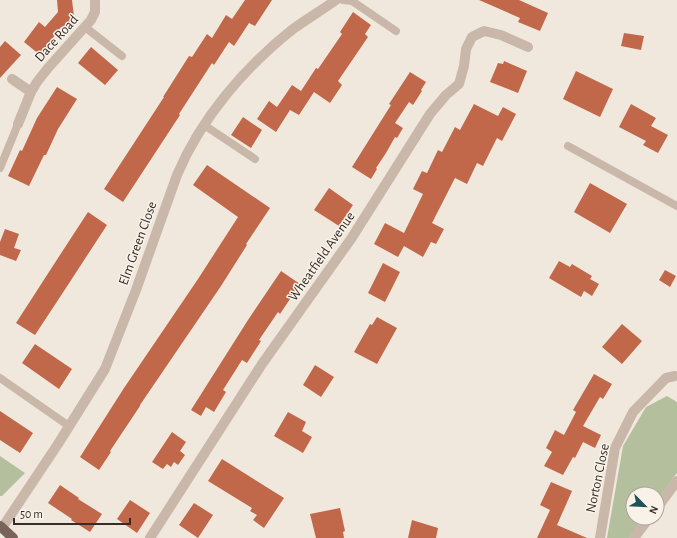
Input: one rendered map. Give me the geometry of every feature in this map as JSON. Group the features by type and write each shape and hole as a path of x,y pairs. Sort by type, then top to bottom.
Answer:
{"main road":[{"path":"1,527 13,538"}],"street":[{"name":"Dace Road","path":"18,124 31,92 37,82 91,20 95,12 95,0"},
{"name":"Elm Green Close","path":"1,527 69,426 105,369 136,290 184,156 231,88 263,55 294,29 336,0"},
{"name":"Wheatfield Avenue","path":"150,538 262,364 350,239 430,114 446,95 459,84 464,66 466,49 472,38 484,31 501,34 528,47"},
{"path":"12,80 31,92"},
{"name":"Norton Close","path":"600,538 615,448 633,412 666,378 676,376"},
{"path":"665,497 677,481"},
{"path":"634,538 643,526"}],"lane":[{"path":"343,0 352,1 396,31"},
{"path":"85,27 122,56"},
{"path":"0,168 18,124"},
{"path":"204,125 255,159"},
{"path":"568,146 677,206"},
{"path":"0,378 69,426"}],"green space":[{"path":"667,396 677,402 677,473 665,489 665,486 625,486 625,526 637,526 629,538 607,538 623,446 646,407"},
{"path":"0,456 25,473 2,496 0,496"}],"building":[{"path":"57,0 72,0 74,17 64,29 61,27 40,55 24,42 39,22 45,27 58,12"},
{"path":"245,0 272,0 255,26 249,23 234,46 229,42 214,65 212,63 123,202 104,189 189,56 192,57 207,34 212,38 226,15 232,19"},
{"path":"479,0 519,0 548,13 540,31 518,22 520,18"},
{"path":"353,12 371,25 365,34 368,37 338,81 342,85 330,103 314,92 299,115 290,110 276,132 257,119 269,101 277,107 292,85 301,91 316,68 318,69 342,34 340,32"},
{"path":"624,33 644,36 641,50 621,46"},
{"path":"5,41 21,55 0,78 0,47"},
{"path":"91,47 118,70 105,85 78,63"},
{"path":"504,61 527,71 518,93 490,82 498,63 503,64"},
{"path":"576,71 613,89 600,117 563,99"},
{"path":"410,72 426,82 413,105 409,102 395,123 403,128 397,138 395,137 371,179 352,167 391,105 389,104"},
{"path":"57,87 77,99 58,129 29,186 8,176 20,150 22,151 37,118"},
{"path":"474,104 498,116 503,107 516,114 502,141 497,138 483,166 477,163 467,184 455,178 432,223 444,229 436,244 431,242 423,257 404,246 398,257 374,244 385,223 404,233 423,194 413,189 422,171 427,173 438,150 442,152 455,127 460,130"},
{"path":"631,104 656,118 651,126 668,135 658,153 643,145 646,141 619,127"},
{"path":"243,117 262,130 251,148 231,135"},
{"path":"207,165 270,208 221,286 140,405 99,470 80,457 238,217 193,185"},
{"path":"590,183 627,204 610,233 574,212"},
{"path":"329,188 353,205 339,226 314,210"},
{"path":"88,212 107,225 35,335 16,323"},
{"path":"5,229 19,234 14,248 21,250 16,261 0,255 0,242"},
{"path":"559,261 570,267 572,264 592,276 590,279 599,284 592,296 584,291 581,297 549,278"},
{"path":"383,263 400,272 385,302 368,293"},
{"path":"665,270 676,276 670,287 659,280"},
{"path":"281,271 300,284 280,314 278,312 259,340 261,341 247,363 242,360 223,390 226,392 214,412 206,407 201,416 191,410"},
{"path":"377,317 397,328 377,364 354,352 370,324 372,325"},
{"path":"622,324 642,341 622,364 602,347"},
{"path":"35,344 72,369 59,389 22,363"},
{"path":"315,365 334,377 321,397 303,385"},
{"path":"594,374 612,384 603,399 600,397 583,426 601,435 595,448 583,442 575,458 573,457 563,475 544,466 552,452 546,448 555,430 564,435 576,412 573,410"},
{"path":"0,411 33,433 20,453 0,440"},
{"path":"288,412 306,422 302,431 312,437 303,453 274,436"},
{"path":"172,432 186,442 180,451 185,455 178,465 174,462 171,467 167,464 163,469 152,462"},
{"path":"222,459 284,498 264,528 253,520 257,515 250,511 252,508 208,481"},
{"path":"551,482 572,491 557,525 587,538 537,538 550,510 540,505"},
{"path":"60,485 79,498 78,499 102,514 90,532 48,503"},
{"path":"130,500 150,513 137,533 117,519"},
{"path":"194,503 213,515 198,538 179,525"},
{"path":"340,508 345,531 343,532 344,538 316,538 310,514"},
{"path":"412,520 438,528 436,538 408,538"}]}
